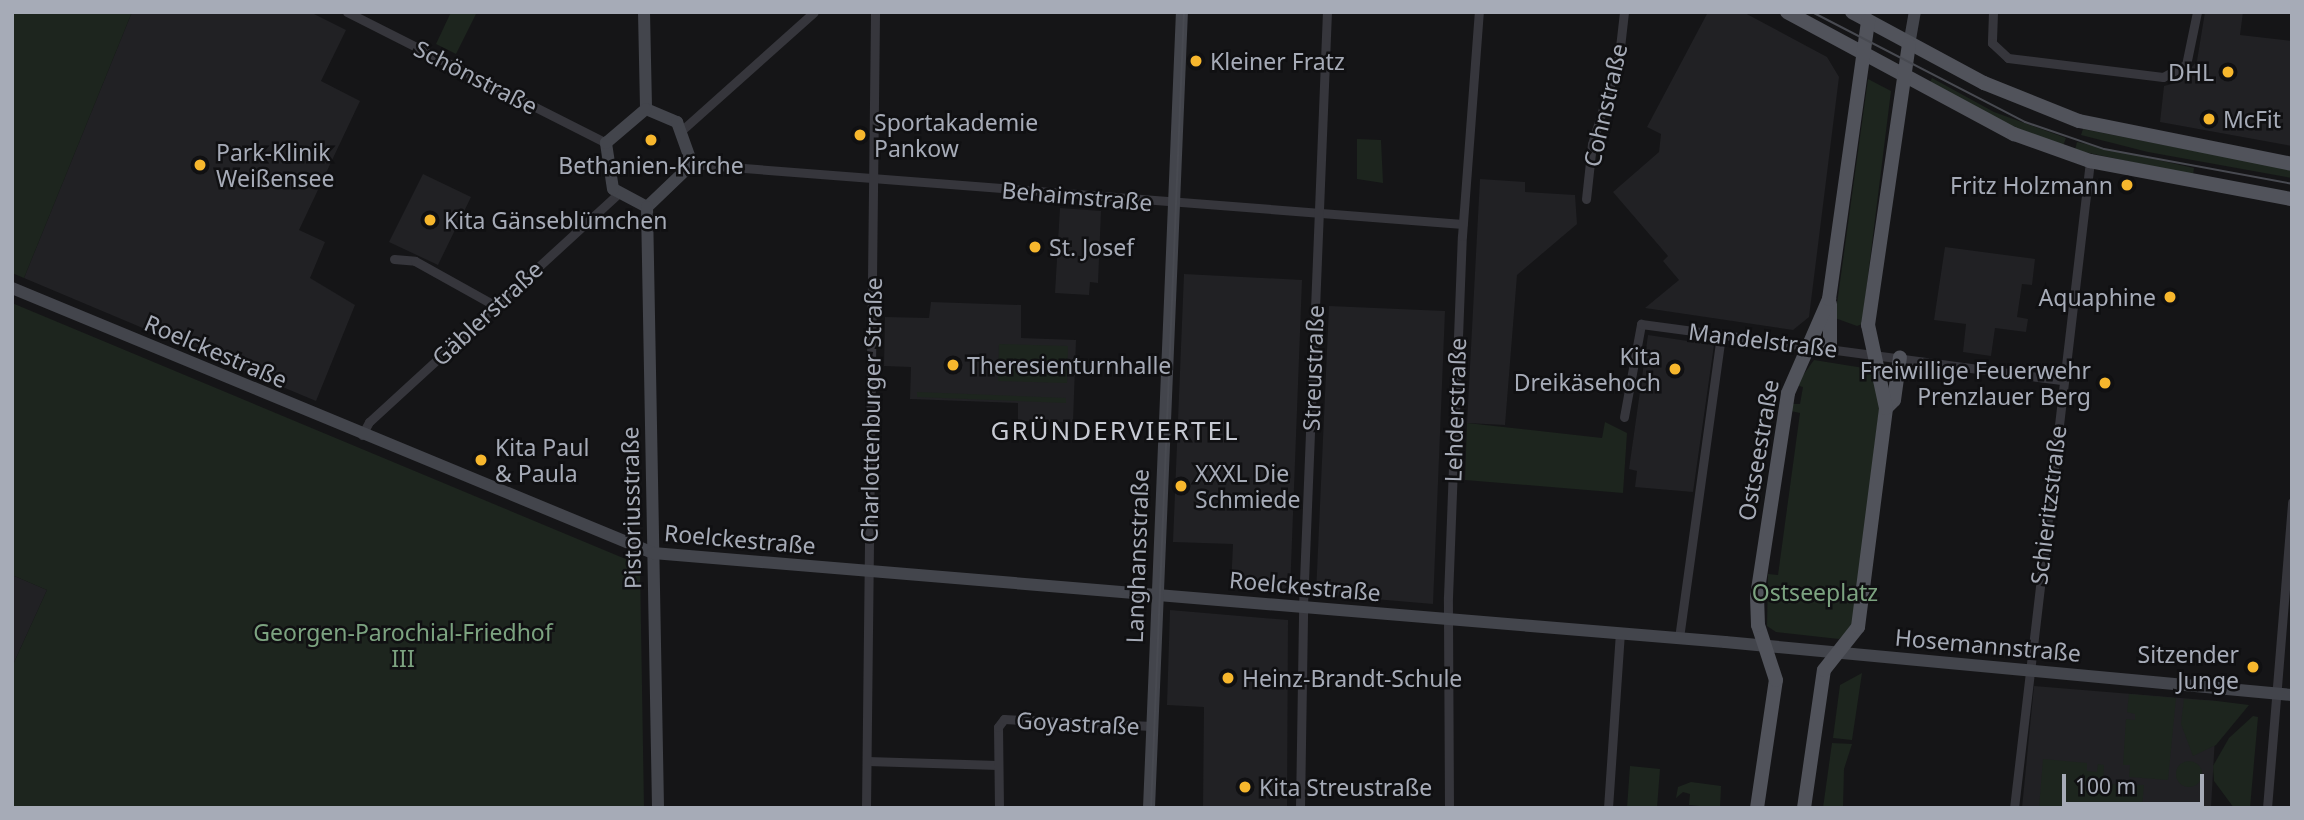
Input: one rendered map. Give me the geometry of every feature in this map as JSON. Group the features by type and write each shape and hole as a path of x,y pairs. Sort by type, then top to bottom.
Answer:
{"main road":[{"path":"1787,12 1990,124 2090,161 2292,199"},
{"path":"1852,12 1868,17 1909,46 2007,94 2104,129 2292,164"},
{"name":"Ostseestraße","path":"1757,808 1776,680 1757,613 1759,584 1788,393 1829,299 1868,17"},
{"path":"1804,808 1824,670 1858,627 1886,408 1871,353 1868,325 1909,46"},
{"path":"1829,299 1830,349"},
{"path":"1886,408 1894,400 1900,357"}],"street":[{"name":"Schönstraße","path":"347,12 606,143"},
{"path":"643,12 646,109"},
{"path":"681,131 814,12"},
{"name":"Charlottenburger Straße","path":"866,808 875,12"},
{"name":"Langhansstraße","path":"1149,808 1182,12"},
{"name":"Streustraße","path":"1300,808 1303,606 1327,12"},
{"name":"Lehderstraße","path":"1449,808 1447,619 1463,224 1479,12"},
{"name":"Cohnstraße","path":"1586,199 1592,144 1615,72 1624,12"},
{"path":"1909,46 1915,12"},
{"path":"1993,12 1992,43 2008,58 2163,76 2186,65 2197,12"},
{"path":"646,109 670,115 681,131 692,164 646,207 617,195 606,143 646,109"},
{"name":"Schieritzstraße","path":"2014,808 2090,161"},
{"name":"Behaimstraße","path":"692,164 1173,204 1463,224"},
{"name":"Gäblerstraße","path":"362,435 369,422 617,195"},
{"name":"Pistoriusstraße","path":"646,207 658,808"},
{"path":"394,259 415,261 486,296 496,306"},
{"name":"Roelckestraße","path":"12,288 362,435 653,553 1515,624"},
{"name":"Mandelstraße","path":"1624,417 1641,324 2063,380"},
{"path":"1679,638 1720,335"},
{"path":"2267,808 2276,693 2289,583 2292,502"},
{"name":"Hosemannstraße","path":"1515,624 2292,695"},
{"path":"1608,808 1620,633"},
{"name":"Goyastraße","path":"998,765 998,727 1004,719 1152,726"},
{"path":"867,761 998,765 999,808"}],"shaded area":[{"name":"Park-Klinik Weißensee","path":"132,12 310,12 346,30 321,81 360,101 299,230 325,242 310,278 355,305 316,401 24,278"},
{"path":"1708,12 1743,12 1827,57 1839,77 1809,317 1793,330 1645,308 1679,280 1663,261 1668,256 1613,192 1659,152 1661,134 1647,127"},
{"path":"2205,12 2243,12 2240,35 2292,41 2292,146 2160,122 2164,86 2179,82 2197,61"},
{"name":"Kita Gänseblümchen","path":"423,174 471,197 438,265 389,242"},
{"path":"1480,179 1525,182 1525,192 1575,195 1577,224 1517,275 1505,425 1467,423"},
{"path":"1060,208 1101,211 1098,283 1090,282 1089,295 1055,293"},
{"path":"1945,247 2035,259 2032,285 2022,284 2017,317 2028,319 2026,332 1995,328 1991,356 1963,352 1966,324 1934,320"},
{"path":"1184,274 1302,280 1290,592 1231,587 1233,544 1173,542"},
{"path":"931,302 1021,305 1021,338 1076,340 1073,422 1018,421 1018,403 910,399 911,367 884,366 885,317 929,318"},
{"path":"1329,306 1445,311 1433,604 1316,594"},
{"path":"1648,335 1714,345 1693,492 1635,487 1637,471 1629,469"},
{"path":"12,575 47,590 12,667"},
{"name":"Heinz-Brandt-Schule","path":"1170,610 1288,620 1287,808 1203,808 1204,707 1167,705"},
{"path":"2034,686 2217,701 2211,808 2022,808"}],"green space":[{"path":"12,12 132,12 24,278 12,273"},
{"path":"451,12 477,12 456,54 436,44"},
{"path":"1932,78 1994,112 2066,138 2063,146 1991,119 1928,86"},
{"path":"1868,79 1891,91 1862,324 1857,326 1835,318"},
{"path":"2083,129 2292,170 2292,178 2148,152 2081,135"},
{"path":"1357,139 1381,140 1383,183 1357,179"},
{"path":"2077,142 2194,168 2193,175 2075,150"},
{"name":"Georgen-Parochial-Friedhof III","path":"12,303 640,565 644,808 12,808 12,667 47,590 12,575"},
{"path":"999,344 1068,346 1067,383 998,381"},
{"name":"Ostseeplatz","path":"1814,360 1870,369 1880,402 1854,616 1850,630 1839,639 1776,632 1767,626 1768,574 1778,575 1800,413 1791,411 1792,404 1800,404 1803,387 1796,385"},
{"path":"917,392 1066,398 1066,403 917,397"},
{"path":"1605,422 1627,433 1623,493 1465,480 1467,423 1602,438"},
{"path":"1862,673 1852,740 1833,738 1840,685"},
{"path":"2129,694 2176,698 2168,780 2129,777 2130,765 2123,765 2126,719 2135,720 2135,714 2127,712"},
{"path":"2184,699 2249,705 2216,745 2193,756 2181,724"},
{"path":"2253,716 2258,717 2250,808 2234,808 2214,781 2213,766 2229,738"},
{"path":"1832,743 1852,744 1844,769 1843,808 1823,808"},
{"path":"2043,759 2087,763 2087,771 2097,772 2098,764 2104,765 2103,784 2144,785 2142,808 2039,808"},
{"path":"2189,761 2198,765 2202,774 2198,783 2189,787 2180,783 2176,774 2180,765"},
{"path":"1630,766 1660,769 1657,808 1627,808"},
{"path":"1691,782 1721,786 1720,808 1689,805 1690,794 1683,792 1676,798 1678,787"}],"tram line":[{"path":"1151,808 1184,12"},
{"path":"1812,12 2025,122 2104,149 2292,184"}],"place":[{"name":"Kleiner Fratz","path":"1196,61"},
{"name":"DHL","path":"2228,72"},
{"name":"McFit","path":"2209,119"},
{"name":"Sportakademie Pankow","path":"860,135"},
{"name":"Bethanien-Kirche","path":"651,140"},
{"name":"Park-Klinik Weißensee","path":"200,165"},
{"name":"Fritz Holzmann","path":"2127,185"},
{"name":"Kita Gänseblümchen","path":"430,220"},
{"name":"St. Josef","path":"1035,247"},
{"name":"Aquaphine","path":"2170,297"},
{"name":"Theresienturnhalle","path":"953,365"},
{"name":"Kita Dreikäsehoch","path":"1675,369"},
{"name":"Freiwillige Feuerwehr Prenzlauer Berg","path":"2105,383"},
{"name":"Kita Paul & Paula","path":"481,460"},
{"name":"XXXL Die Schmiede","path":"1181,486"},
{"name":"Sitzender Junge","path":"2253,667"},
{"name":"Heinz-Brandt-Schule","path":"1228,678"},
{"name":"Kita Streustraße","path":"1245,787"}],"district":[{"name":"GRÜNDERVIERTEL","path":"1115,431"}]}
